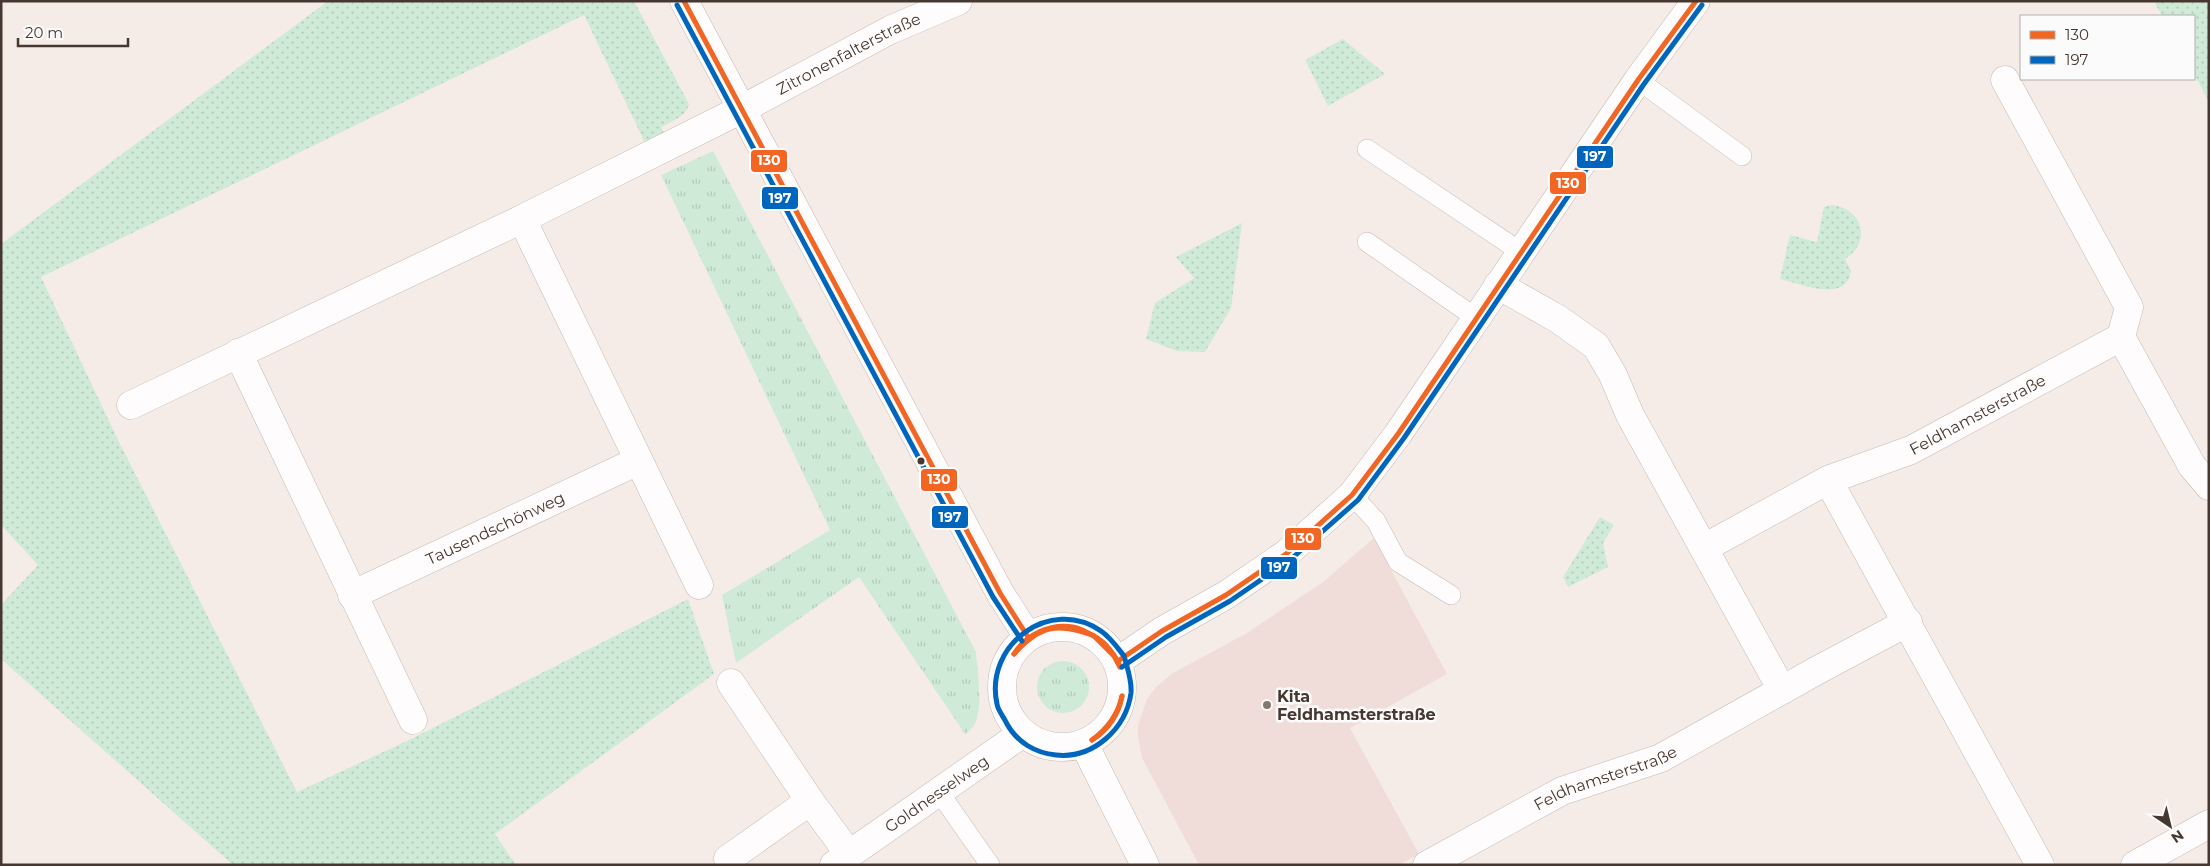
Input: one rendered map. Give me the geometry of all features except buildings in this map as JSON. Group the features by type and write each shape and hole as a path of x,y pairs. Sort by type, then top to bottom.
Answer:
{"street":[{"path":"684,1 1000,593 1028,637"},
{"name":"Zitronenfalterstraße","path":"742,110 890,30 958,1"},
{"path":"1118,661 1162,631 1226,595 1286,554 1352,495 1398,434 1638,80 1696,1"},
{"path":"2005,80 2129,307 2121,337 2192,466 2209,486"},
{"path":"131,405 522,218 742,110"},
{"path":"522,218 699,585"},
{"path":"1498,285 1558,319 1596,346 1613,375 1630,414 1782,690"},
{"name":"Feldhamsterstraße","path":"1704,548 1828,480 1911,450 2121,337"},
{"path":"238,353 413,720"},
{"name":"Tausendschönweg","path":"352,595 638,461"},
{"path":"1828,480 1908,622 2040,865"},
{"name":"Feldhamsterstraße","path":"1427,865 1562,791 1661,758 1908,622"},
{"path":"1061,626 1078,628 1094,635 1108,647 1118,661 1123,681 1122,700 1114,718 1102,733 1084,744 1068,748 1051,747 1034,741 1023,733 1010,717 1003,700 1002,683 1006,665 1015,650 1028,637 1044,630 1061,626"},
{"name":"Goldnesselweg","path":"731,683 810,801 842,859 1023,733"},
{"path":"1084,744 1145,865"},
{"path":"727,863 810,801"},
{"path":"2135,865 2209,824"}],"lane":[{"path":"1638,80 1742,156"},
{"path":"1367,149 1520,252"},
{"path":"1367,242 1476,318"},
{"path":"1352,495 1376,521 1398,562 1451,595"},
{"path":"938,792 990,865"}],"shaded area":[{"name":"Kita Feldhamsterstraße","path":"1374,538 1447,674 1350,728 1419,854 1398,865 1199,865 1142,758 1138,725 1147,699 1156,687 1173,673 1247,633 1323,582"}],"green space":[{"path":"328,1 634,1 689,104 682,115 661,127 666,136 646,145 584,15 41,277 118,440 297,792 407,741 688,599 714,674 495,834 516,865 233,865 1,659 1,605 38,565 1,525 1,244"},
{"path":"2154,1 2209,1 2209,102 2195,76 2195,15 2161,15"},
{"path":"1343,39 1385,74 1328,106 1305,60"},
{"path":"713,151 976,652 979,710 973,726 965,734 859,577 736,663 722,595 830,530 661,175"},
{"path":"1831,205 1842,207 1850,212 1860,226 1859,244 1854,252 1845,259 1851,271 1848,281 1841,287 1821,289 1780,279 1790,235 1817,242 1824,207"},
{"path":"1242,223 1231,308 1205,352 1177,351 1146,339 1155,303 1194,278 1176,257"},
{"path":"1600,517 1614,525 1603,543 1608,567 1568,587 1563,577"},
{"path":"1063,661 1073,663 1081,669 1087,677 1089,687 1087,697 1081,705 1073,711 1063,713 1053,711 1045,705 1039,697 1037,687 1039,677 1045,669 1053,663"}],"transit line":[{"name":"130","path":"684,1 1000,593 1028,637"},
{"name":"130","path":"1118,661 1162,631 1226,595 1286,554 1352,495 1398,434 1638,80 1696,1"},
{"name":"197","path":"677,5 993,597 1022,641"},
{"name":"197","path":"1122,667 1166,637 1230,601 1290,560 1358,500 1404,438 1644,84 1702,5"},
{"name":"197","path":"1124,656 1105,634 1081,622 1061,619 1042,623 1025,632 1011,646 1001,663 996,682 997,704 1000,712 1011,730 1021,741 1041,752 1070,755 1095,747 1115,729 1128,706 1131,689 1125,659"},
{"name":"130","path":"1014,654 1025,641 1047,629 1064,626 1073,627 1092,635"},
{"name":"130","path":"1014,654 1032,637 1049,629 1069,629 1092,635"},
{"name":"130","path":"1094,636 1110,649 1120,667"},
{"name":"130","path":"1094,636 1114,656 1120,667"},
{"name":"130","path":"1092,740 1111,721 1118,709 1122,696"},
{"name":"130","path":"1092,740 1112,721 1121,703 1122,696"}],"place":[{"name":"Kita Feldhamsterstraße","path":"1267,705"}]}
